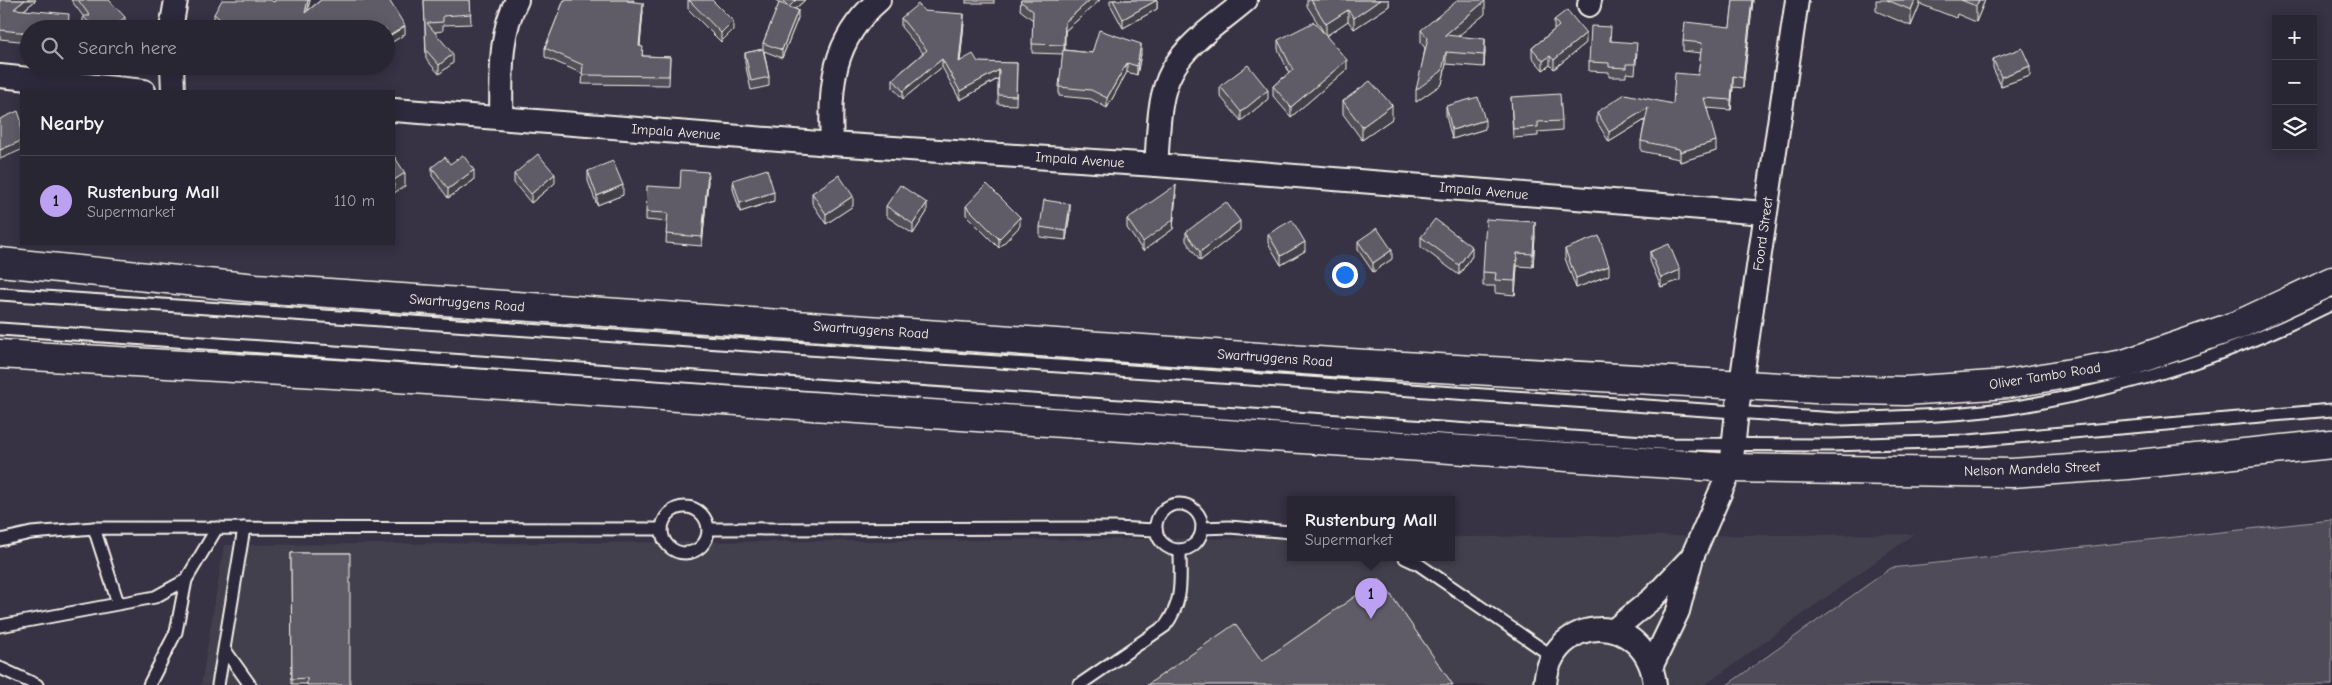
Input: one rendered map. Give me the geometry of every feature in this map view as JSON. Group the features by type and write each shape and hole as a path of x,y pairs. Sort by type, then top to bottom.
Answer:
{"main road":[{"name":"Swartruggens Road","path":"0,262 256,288 1322,361 1742,383"},
{"name":"Oliver Tambo Road","path":"1742,383 1815,389 1905,391 2007,384 2104,368 2124,364 2238,325 2332,281"},
{"path":"0,354 1733,456"},
{"name":"Nelson Mandela Street","path":"1733,456 2012,473 2128,466 2332,444"}],"street":[{"path":"173,20 176,0"},
{"path":"501,117 503,37 509,16 517,0"},
{"path":"832,144 830,109 833,82 841,49 855,27 879,0"},
{"path":"1156,165 1162,98 1172,71 1193,45 1246,0"},
{"name":"Foord Street","path":"1733,456 1737,412 1797,0"},
{"path":"172,75 173,90"},
{"path":"0,76 134,90"},
{"name":"Impala Avenue","path":"395,110 832,144 1156,165 1765,213"},
{"path":"1654,675 1678,610 1692,556 1733,456"},
{"path":"1614,630 1654,598 1692,556"},
{"path":"1545,685 1546,672 1552,656 1564,642 1578,633 1596,629 1614,630 1630,637 1643,649 1654,675"}],"lane":[{"path":"0,294 1836,419 1960,413 2027,405 2158,376 2223,353 2332,304"},
{"path":"0,330 1673,444 1733,456 1831,445 1968,441 2332,410"},
{"path":"1179,504 1193,509 1198,514 1202,528 1197,542 1191,547 1180,550 1169,548 1162,544 1156,530 1157,522 1165,509 1179,504"},
{"path":"685,507 699,512 704,517 708,529 703,545 697,550 682,553 669,546 664,540 662,529 666,518 671,512 685,507"},
{"path":"1202,528 1229,527 1287,532"},
{"path":"94,528 118,603"},
{"path":"0,540 31,533 94,528 662,529"},
{"path":"149,685 176,632 186,580 217,528"},
{"path":"218,685 244,528"},
{"path":"708,529 1114,528 1156,530"},
{"path":"1079,685 1165,626 1173,616 1180,596 1180,550"},
{"path":"1412,561 1552,656"},
{"path":"0,626 154,597 186,580"},
{"path":"225,650 250,685"},
{"path":"0,668 37,685"}],"shaded area":[{"path":"2332,520 2332,685 1727,685 1891,568"},
{"path":"1914,534 1705,685 201,685 224,545 1287,538 1287,561 1455,561 1455,537"}],"building":[{"path":"0,0 25,0 14,9 69,14 69,20 20,20 20,32 0,30"},
{"path":"78,0 109,0 125,17 122,20 87,20 83,16 90,16"},
{"path":"222,0 270,0 274,2 275,0 308,0 305,13 321,0 389,0 405,26 395,32 395,20 218,20 219,18 214,14"},
{"path":"424,0 470,0 471,14 443,16 443,22 427,23 453,54 439,65 426,50"},
{"path":"564,0 628,0 643,3 639,46 643,47 642,56 670,57 669,76 582,75 583,65 545,48"},
{"path":"689,0 712,0 733,21 721,33"},
{"path":"782,0 796,0 789,7 798,10 782,50 763,43 779,3 788,6"},
{"path":"1021,0 1090,0 1065,22 1064,45 1032,44 1033,11"},
{"path":"1113,0 1157,0 1123,19"},
{"path":"1311,0 1380,0 1354,18 1348,10 1326,24"},
{"path":"1458,0 1485,1 1445,35 1485,39 1484,55 1446,52 1442,71 1416,90 1428,38 1421,30"},
{"path":"1733,0 1752,0 1743,78 1733,76 1731,100 1704,98 1716,141 1680,152 1679,149 1641,141 1648,108 1609,132 1597,112 1625,94 1673,104 1675,73 1698,75 1702,43 1683,41 1685,22 1730,27"},
{"path":"1887,0 1915,0 1911,10"},
{"path":"1961,0 1979,0 1976,6"},
{"path":"918,4 924,11 964,14 959,62 973,54 978,62 1017,63 1016,96 998,95 999,70 960,91 942,59 903,91 893,79 927,50 901,18"},
{"path":"1567,10 1586,33 1554,60 1550,56 1543,61 1532,48 1559,26 1554,20"},
{"path":"1314,22 1347,60 1291,107 1273,86 1293,70 1278,40"},
{"path":"1591,26 1611,27 1610,41 1637,43 1635,64 1626,64 1626,68 1609,67 1609,63 1589,62"},
{"path":"1099,30 1141,44 1137,66 1127,63 1107,98 1091,90 1059,87 1063,50 1092,53"},
{"path":"2022,48 2030,66 2001,77 1993,59"},
{"path":"763,49 769,77 751,81 745,53"},
{"path":"1248,65 1268,90 1241,112 1220,86"},
{"path":"1370,81 1392,105 1362,127 1343,101"},
{"path":"1560,94 1562,121 1538,122 1538,127 1513,129 1511,97"},
{"path":"1478,97 1485,120 1452,130 1446,106"},
{"path":"18,111 20,117 20,141 0,150 0,119"},
{"path":"538,154 555,174 531,194 514,174"},
{"path":"463,155 474,170 448,189 432,167 445,157 450,164"},
{"path":"395,158 405,173 395,179"},
{"path":"613,161 623,185 597,196 588,171"},
{"path":"767,169 774,192 740,203 733,180"},
{"path":"681,170 708,172 702,237 666,234 668,213 646,212 647,186 680,188"},
{"path":"839,175 853,196 826,214 812,193"},
{"path":"987,184 1020,217 999,239 966,206"},
{"path":"900,185 927,203 913,224 886,206"},
{"path":"1176,185 1173,220 1143,242 1127,219"},
{"path":"1044,200 1070,204 1066,231 1040,227"},
{"path":"1226,202 1240,221 1200,252 1186,232"},
{"path":"1435,219 1472,247 1459,265 1421,237"},
{"path":"1486,219 1535,222 1533,254 1517,253 1515,281 1495,280 1496,273 1483,272"},
{"path":"1292,220 1305,242 1281,256 1268,234"},
{"path":"1377,228 1392,250 1373,263 1358,241"},
{"path":"1599,236 1609,266 1576,278 1565,249"},
{"path":"1669,244 1680,270 1661,278 1650,252"},
{"path":"291,553 350,553 350,685 307,685 307,678 292,679"},
{"path":"1380,579 1453,685 1147,685 1235,624 1262,661"}],"place":[{"name":"Rustenburg Mall","path":"1371,619"}]}
